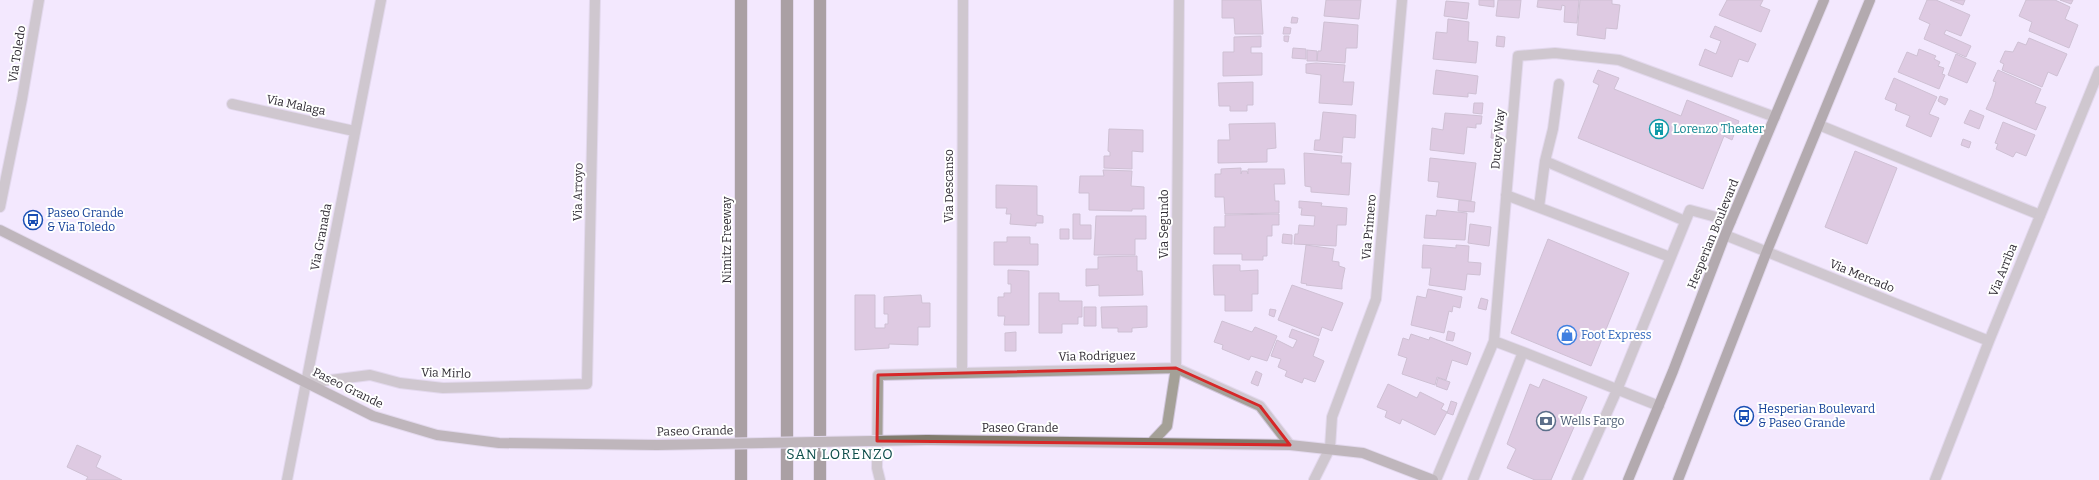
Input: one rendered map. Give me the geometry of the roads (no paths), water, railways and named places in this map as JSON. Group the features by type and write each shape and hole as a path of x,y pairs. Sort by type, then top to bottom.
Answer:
{"highway":[{"name":"Nimitz Freeway","path":"741,0 741,480"},
{"path":"787,0 787,480"},
{"path":"820,0 820,480"}],"main road":[{"name":"Hesperian Boulevard","path":"1628,480 1659,406 1725,234 1824,0"},
{"path":"1678,480 1767,251 1870,0"}],"street":[{"name":"Via Toledo","path":"0,206 22,99 39,0"},
{"name":"Via Granada","path":"287,480 307,383 354,131 381,0"},
{"name":"Via Arroyo","path":"587,384 595,0"},
{"name":"Via Descanso","path":"962,372 963,0"},
{"name":"Via Segundo","path":"1152,442 1166,426 1176,368 1179,0"},
{"name":"Via Primero","path":"1330,448 1332,418 1376,300 1402,0"},
{"name":"Ducey Way","path":"1436,480 1494,341 1518,56 1555,53 1619,60 1775,117"},
{"name":"Via Arriba","path":"1935,480 1989,341 2099,71"},
{"path":"1539,207 1545,161 1553,129 1559,84"},
{"name":"Via Malaga","path":"232,104 354,131"},
{"path":"1819,125 2040,214"},
{"path":"1545,161 1685,221"},
{"path":"1506,195 1670,257"},
{"path":"1577,480 1617,390 1690,210 1731,221"},
{"name":"Paseo Grande","path":"0,230 373,416 437,435 498,443 657,445 927,440 1290,445 1330,448 1363,453 1433,480"},
{"name":"Via Mercado","path":"1725,234 1989,341"},
{"path":"1494,341 1659,406"},
{"path":"1473,480 1523,352"},
{"name":"Via Rodriguez","path":"880,480 877,468 878,375 1176,368 1260,406 1290,445"},
{"name":"Via Mirlo","path":"307,383 370,375 400,383 443,388 587,384"},
{"path":"1314,480 1330,448"}],"place":[{"name":"Lorenzo Theater","path":"1659,129"},
{"name":"Paseo Grande & Via Toledo","path":"33,220"},
{"name":"Foot Express","path":"1567,335"},
{"name":"Hesperian Boulevard & Paseo Grande","path":"1744,416"},
{"name":"Wells Fargo","path":"1546,421"}],"district":[{"name":"SAN LORENZO","path":"840,454"}]}
